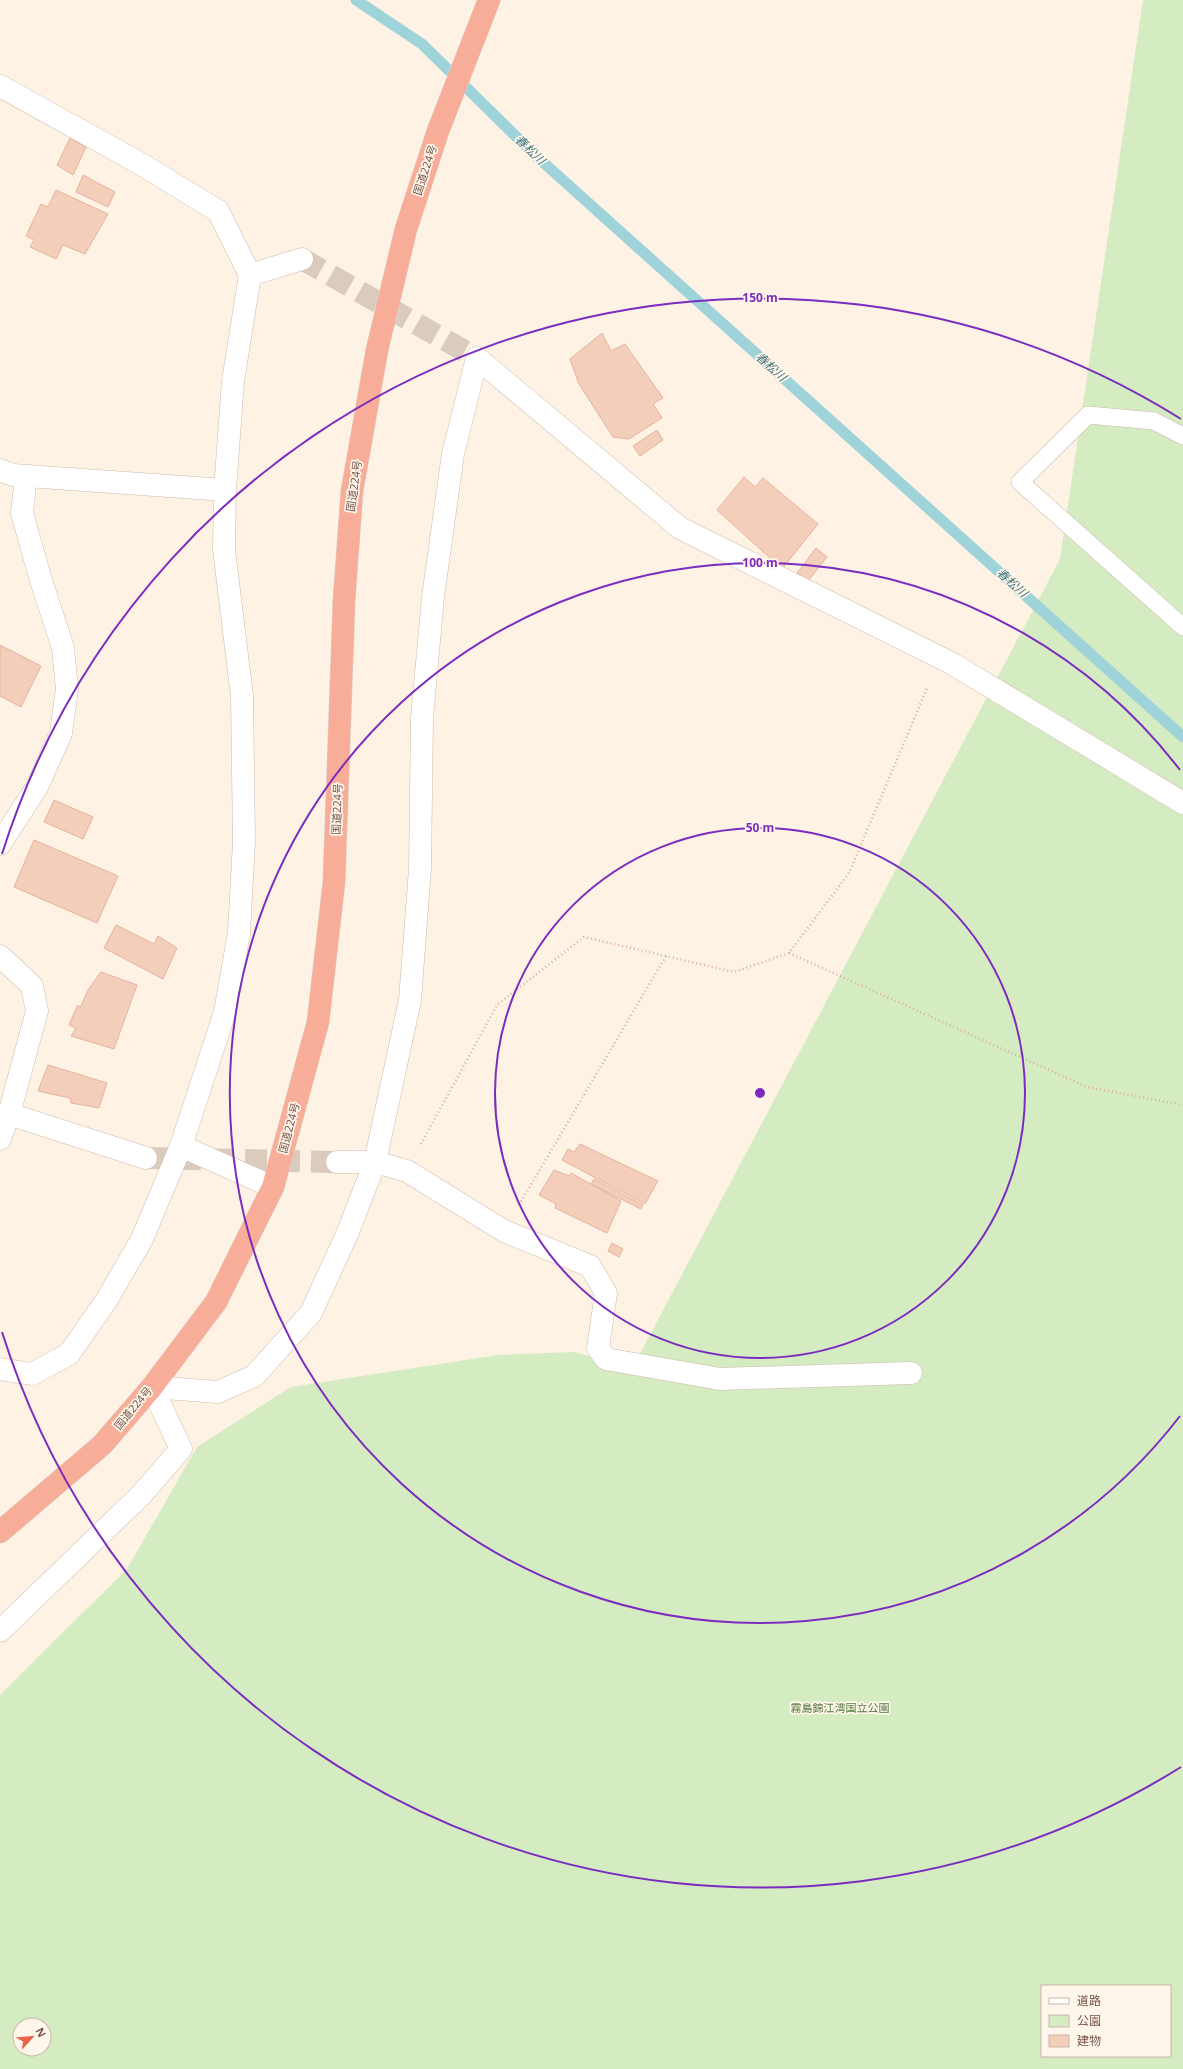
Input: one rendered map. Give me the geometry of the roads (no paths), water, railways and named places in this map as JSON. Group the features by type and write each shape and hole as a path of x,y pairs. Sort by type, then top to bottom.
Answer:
{"highway":[{"name":"国道224号","path":"0,1532 102,1445 152,1387 216,1302 273,1187 318,1022 334,882 344,601 352,491 381,334 406,229 438,131 490,0"}],"street":[{"path":"0,86 141,164 218,211 250,275 233,381 225,490 224,550 242,696 244,842 239,933 226,1012 181,1146 142,1239 106,1301 69,1354 32,1374 0,1369"},
{"path":"250,275 302,259"},
{"path":"0,1631 141,1495 181,1449 152,1387 218,1392 254,1376 311,1313 348,1232 375,1162 410,1000 420,869 422,718 433,597 453,454 477,358 680,528 940,658 1183,803"},
{"path":"0,470 13,475 225,490"},
{"path":"0,844 37,787 61,733 66,689 63,648 40,577 22,513 26,476"},
{"path":"0,956 32,986 37,1011 9,1114 0,1139"},
{"path":"9,1114 146,1158"},
{"path":"181,1146 273,1187"},
{"path":"337,1162 375,1162 407,1170 504,1231 590,1266 606,1293 598,1348 606,1359 720,1379 911,1373"}],"lane":[{"path":"1183,436 1154,421 1088,415 1020,482 1183,627"}],"waterway":[{"name":"春松川","path":"356,0 422,44 535,155 1183,737"}],"tunnel":[{"path":"302,259 477,358"},
{"path":"146,1158 337,1162"}],"park label":[{"name":"霧島錦江湾国立公園","path":"840,1708"}]}
